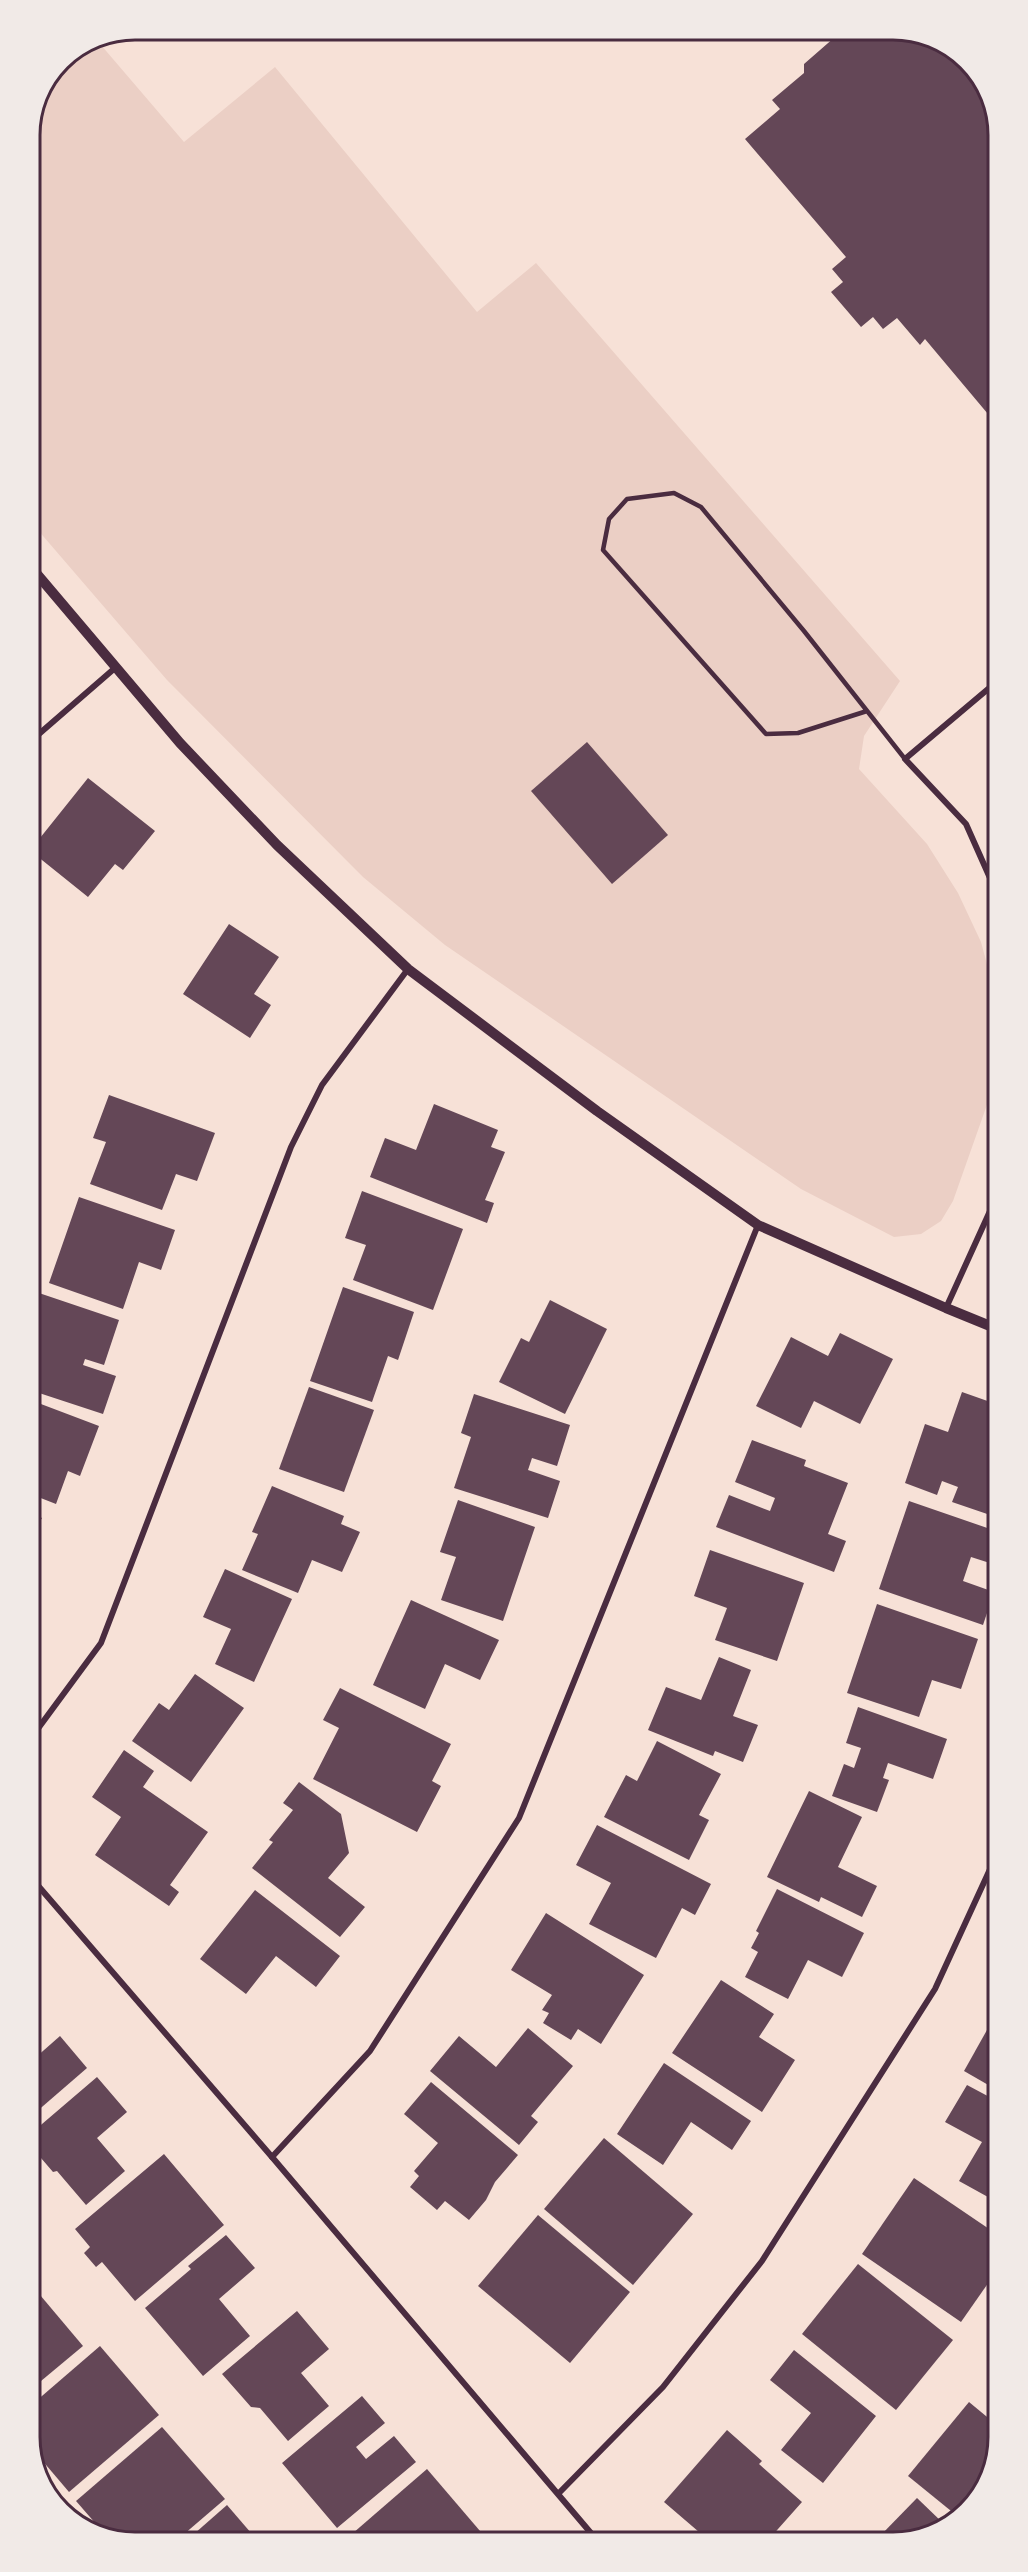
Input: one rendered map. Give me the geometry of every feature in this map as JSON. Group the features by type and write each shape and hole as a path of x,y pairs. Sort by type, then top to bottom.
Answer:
{"street":[{"path":"41,579 180,743 277,845 408,969 597,1111 758,1225 988,1325"},
{"path":"41,732 115,668"},
{"path":"988,689 905,759 966,824 988,874"},
{"path":"40,1725 101,1643 291,1147 322,1085 408,969"},
{"path":"946,1308 988,1215"},
{"path":"272,2157 370,2051 519,1818 758,1225"},
{"path":"559,2493 663,2387 762,2261 846,2133 935,1989 988,1874"},
{"path":"40,1888 590,2532"}],"lane":[{"path":"867,711 798,733 766,734 603,549 609,519 627,499 674,493 701,507 867,711 905,759"}],"shaded area":[{"path":"103,47 184,142 275,67 477,312 536,263 900,681 864,736 859,769 927,844 958,893 981,942 988,968 988,1102 953,1201 941,1221 921,1234 894,1237 801,1189 445,945 363,877 167,680 41,533 41,129 44,111 56,83 68,68 83,56"}],"building":[{"path":"830,41 911,42 940,53 950,60 964,73 978,93 987,123 988,135 988,414 925,339 920,345 897,318 883,329 873,317 861,327 831,292 843,282 832,269 846,257 745,139 780,109 772,100 804,73 804,64"},
{"path":"587,742 668,835 612,884 531,791"},
{"path":"88,778 155,831 123,870 115,864 88,897 41,859 41,837"},
{"path":"229,924 279,957 254,994 271,1005 250,1038 183,994"},
{"path":"109,1095 215,1133 197,1181 176,1174 162,1210 90,1184 106,1142 93,1138"},
{"path":"434,1104 498,1130 491,1147 505,1152 485,1200 494,1203 487,1223 370,1177 385,1138 416,1150"},
{"path":"362,1191 463,1229 433,1310 353,1280 366,1245 345,1238"},
{"path":"79,1197 175,1230 161,1270 139,1262 123,1309 49,1283"},
{"path":"343,1287 414,1312 398,1360 388,1356 372,1402 310,1381"},
{"path":"40,1294 119,1320 104,1365 85,1359 83,1365 116,1376 103,1414 40,1393"},
{"path":"550,1300 607,1329 565,1414 499,1382 521,1338 529,1342"},
{"path":"840,1333 893,1359 860,1424 814,1401 801,1428 756,1406 791,1337 828,1356"},
{"path":"309,1387 374,1410 344,1492 279,1469"},
{"path":"962,1392 988,1401 988,1514 952,1502 958,1487 942,1481 937,1495 905,1483 925,1424 948,1432"},
{"path":"474,1394 570,1425 557,1466 532,1458 528,1470 560,1481 548,1518 454,1488 471,1437 461,1433"},
{"path":"40,1404 99,1426 80,1476 68,1471 56,1504 40,1498"},
{"path":"752,1440 806,1460 804,1466 848,1483 828,1534 846,1541 834,1572 716,1527 729,1495 770,1511 775,1498 735,1482"},
{"path":"272,1486 344,1516 341,1524 360,1532 342,1572 312,1560 298,1593 242,1570 258,1534 252,1532"},
{"path":"458,1500 535,1527 503,1621 441,1600 456,1557 440,1552"},
{"path":"909,1501 988,1528 988,1562 971,1557 963,1581 988,1590 988,1610 983,1625 879,1589"},
{"path":"710,1550 804,1583 777,1661 715,1640 727,1608 694,1596"},
{"path":"225,1569 292,1599 254,1682 215,1664 231,1629 203,1617"},
{"path":"411,1600 499,1640 480,1680 445,1664 425,1709 373,1685"},
{"path":"877,1604 978,1639 961,1689 932,1680 919,1717 847,1693"},
{"path":"719,1657 751,1670 733,1716 758,1725 743,1762 715,1751 713,1756 648,1730 666,1687 701,1700"},
{"path":"195,1674 244,1708 191,1782 132,1741 159,1703 169,1710"},
{"path":"340,1688 451,1744 432,1781 441,1786 417,1832 313,1779 339,1728 323,1720"},
{"path":"858,1707 947,1739 933,1779 888,1763 883,1778 889,1780 877,1812 832,1796 844,1764 854,1768 861,1748 846,1743"},
{"path":"657,1741 721,1774 699,1815 709,1820 689,1860 604,1817 626,1775 637,1781"},
{"path":"124,1750 154,1771 143,1787 208,1832 170,1885 179,1892 169,1906 95,1855 121,1817 92,1797"},
{"path":"299,1782 341,1814 349,1853 328,1878 365,1907 340,1937 252,1868 273,1842 269,1840 293,1810 283,1803"},
{"path":"809,1791 862,1817 838,1867 877,1886 862,1917 821,1897 819,1902 767,1877"},
{"path":"597,1825 711,1884 695,1915 682,1908 656,1958 589,1924 611,1883 576,1865"},
{"path":"777,1889 864,1933 842,1977 808,1960 788,1999 745,1977 758,1952 751,1948 759,1933 756,1931"},
{"path":"255,1890 340,1956 316,1987 276,1956 246,1994 200,1959"},
{"path":"546,1913 644,1975 601,2044 578,2029 571,2040 543,2023 549,2013 542,2010 552,1995 511,1970"},
{"path":"721,1980 774,2014 759,2037 795,2060 762,2112 672,2053"},
{"path":"528,2028 573,2066 531,2116 538,2122 519,2145 430,2071 459,2036 496,2067"},
{"path":"987,2030 988,2030 988,2085 964,2071"},
{"path":"60,2036 87,2068 40,2109 40,2053"},
{"path":"664,2063 751,2121 732,2150 691,2122 663,2165 617,2134"},
{"path":"97,2077 127,2112 97,2138 125,2171 86,2205 57,2171 53,2172 40,2157 40,2126"},
{"path":"431,2082 518,2155 495,2182 486,2200 469,2220 445,2201 437,2210 410,2187 419,2176 414,2171 438,2143 404,2114"},
{"path":"967,2085 988,2096 988,2197 959,2181 982,2142 945,2122"},
{"path":"604,2138 693,2214 633,2285 544,2209"},
{"path":"164,2154 224,2225 135,2301 102,2262 96,2267 84,2253 90,2247 75,2229"},
{"path":"914,2178 988,2228 988,2283 961,2322 862,2254"},
{"path":"538,2215 630,2292 570,2363 478,2286"},
{"path":"226,2235 255,2268 219,2299 250,2336 203,2376 145,2308 191,2269 188,2266"},
{"path":"858,2264 953,2340 896,2410 802,2334"},
{"path":"40,2295 83,2346 40,2382"},
{"path":"297,2311 329,2349 301,2373 329,2406 288,2441 260,2408 251,2407 222,2374"},
{"path":"100,2346 159,2415 69,2492 45,2464 42,2455 40,2398"},
{"path":"794,2350 876,2416 823,2483 781,2450 811,2413 770,2380"},
{"path":"362,2396 385,2423 356,2447 366,2459 394,2436 416,2462 337,2528 282,2463"},
{"path":"969,2402 988,2418 987,2449 978,2479 960,2504 951,2511 908,2476"},
{"path":"162,2427 225,2499 188,2531 117,2530 94,2521 76,2501"},
{"path":"727,2430 762,2461 759,2464 802,2502 775,2532 699,2532 664,2502"},
{"path":"427,2469 480,2531 355,2531"},
{"path":"917,2498 939,2519 911,2530 884,2532"},
{"path":"227,2505 250,2531 197,2531"}]}
